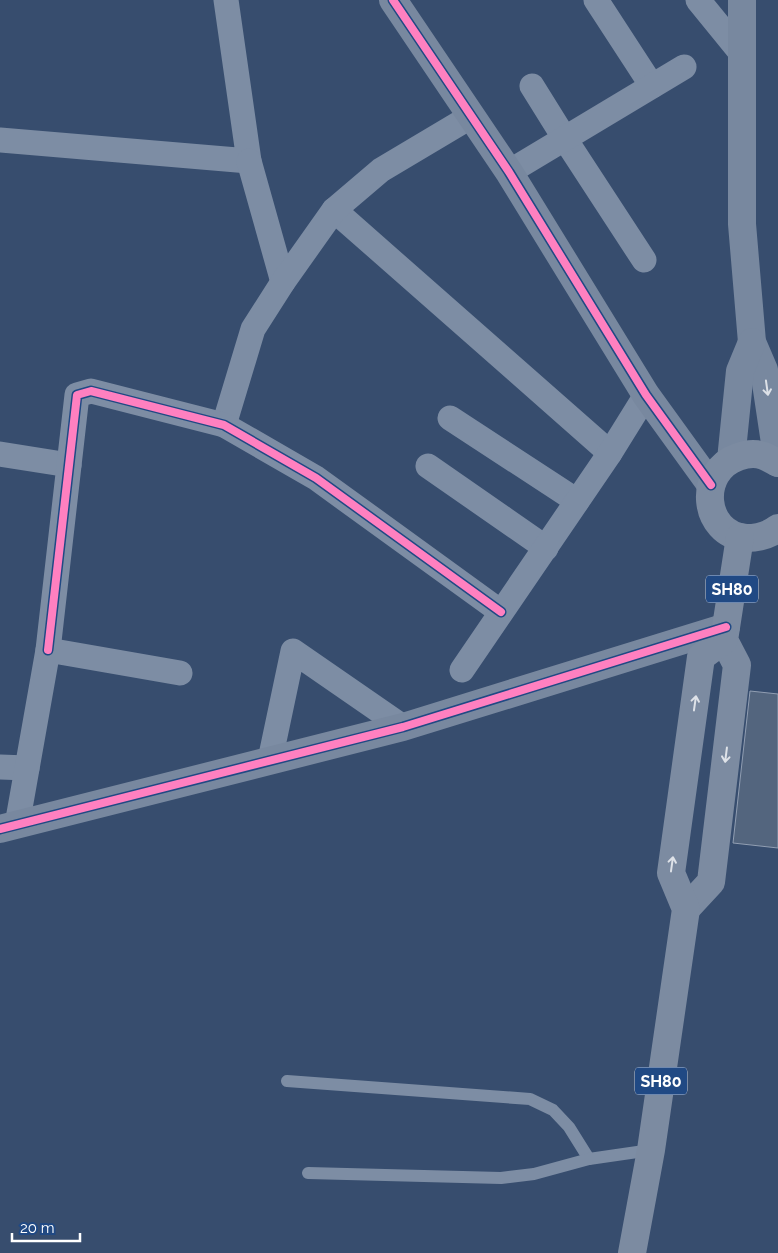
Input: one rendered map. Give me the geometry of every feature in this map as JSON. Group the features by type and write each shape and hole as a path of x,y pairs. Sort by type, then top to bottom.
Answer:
{"main road":[{"path":"776,533 756,538 740,537 725,530 714,517 709,501 711,485 718,470 731,460 747,454 763,456 778,463"},
{"name":"SH80","path":"725,634 740,537"},
{"path":"725,634 737,664 711,882 686,909 671,873 702,657 725,634"},
{"name":"SH80","path":"632,1253 651,1150 686,909"}],"street":[{"path":"226,0 249,161 283,282"},
{"path":"393,0 470,116 510,172 646,395 711,485"},
{"path":"596,0 652,86"},
{"path":"698,0 742,54"},
{"path":"742,0 742,224 752,342 764,370 778,463"},
{"path":"510,172 684,67"},
{"path":"532,86 644,260"},
{"path":"224,425 253,329 283,282 334,210 381,170 470,116"},
{"path":"0,140 249,161"},
{"path":"334,210 610,453"},
{"path":"731,460 740,371 752,342"},
{"path":"8,827 27,768 48,650 77,395 91,391 224,425 316,478 501,612"},
{"path":"462,670 610,453 646,395"},
{"path":"450,418 577,501"},
{"path":"0,454 69,465"},
{"path":"428,466 546,548"},
{"path":"8,827 403,727 725,634"},
{"path":"48,650 180,673"},
{"path":"270,760 293,651 403,727"},
{"path":"0,768 27,768"}],"lane":[{"path":"287,1081 530,1099 553,1110 569,1127 589,1159"},
{"path":"308,1172 501,1178 534,1174 589,1159 651,1150"}],"building":[{"path":"750,691 778,694 778,848 733,843"}],"cycle path":[{"path":"393,0 509,172 646,395 711,485"},
{"path":"48,650 77,395 91,391 224,425 316,478 501,612"},
{"path":"0,829 403,727 726,627"}]}
